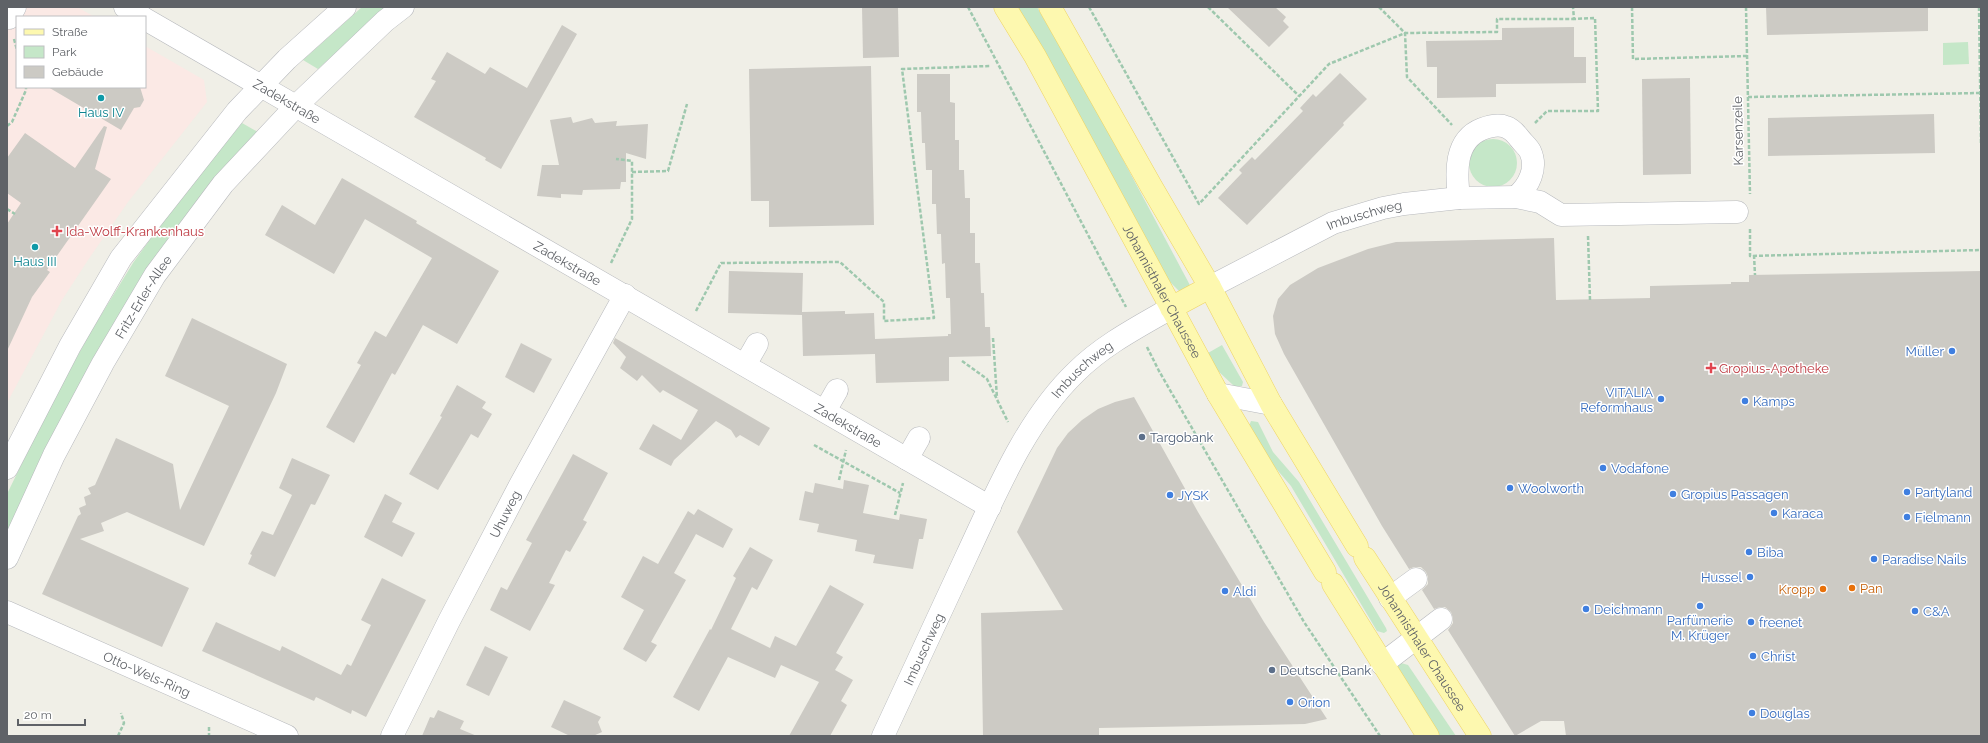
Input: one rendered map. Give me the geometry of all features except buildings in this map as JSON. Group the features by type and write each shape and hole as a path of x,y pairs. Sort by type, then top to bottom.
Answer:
{"main road":[{"name":"Johannisthaler Chaussee","path":"1005,7 1035,56 1218,394 1329,578 1428,736"},
{"name":"Johannisthaler Chaussee","path":"1050,7 1210,287 1271,404 1361,552 1480,736"},
{"name":"Imbuschweg","path":"1171,308 1210,287"}],"street":[{"path":"7,16 9,18 16,7"},
{"path":"125,7 140,16"},
{"path":"7,468 70,346 121,258 232,117 260,86 345,7"},
{"name":"Fritz-Erler-Allee","path":"7,558 58,449 103,363 155,275 223,184 297,105 385,21 403,7"},
{"name":"Zadekstraße","path":"146,20 260,86 297,105 990,507"},
{"path":"1459,198 1456,167 1466,141 1477,131 1496,126 1507,127 1530,150 1533,170 1525,189 1516,197"},
{"name":"Imbuschweg","path":"1210,287 1333,223 1383,208 1404,204 1459,198 1516,197 1540,202 1560,215 1745,212"},
{"name":"Uhuweg","path":"392,736 520,485 625,295"},
{"name":"Imbuschweg","path":"883,736 1016,454 1045,408 1076,372 1110,344 1171,308"},
{"path":"745,365 756,344"},
{"path":"825,411 837,390"},
{"path":"1218,394 1271,404"},
{"path":"907,459 919,438"},
{"path":"1390,598 1416,579"},
{"name":"Otto-Wels-Ring","path":"7,612 287,736"},
{"path":"1382,664 1441,620"}],"path":[{"path":"968,7 1138,328 1159,371 1304,622 1380,736"},
{"path":"1089,7 1199,204 1330,64 1405,33 1497,32 1497,19 1595,18 1598,111 1547,111 1530,128"},
{"path":"1208,7 1299,96"},
{"path":"1379,7 1405,33 1407,77 1455,129"},
{"path":"1574,7 1574,19"},
{"path":"1632,7 1633,59 1746,56"},
{"name":"Karsenzeile","path":"1746,7 1748,97 1745,212 1750,256 1754,255"},
{"path":"1979,7 1981,146"},
{"path":"694,315 721,263 840,262 884,302 884,321 934,318 902,69 990,66"},
{"path":"7,126 12,122 26,88"},
{"path":"1748,97 1981,93"},
{"path":"632,172 668,171 687,104"},
{"path":"609,266 632,219 632,161 616,159"},
{"path":"7,209 15,214"},
{"path":"1755,275 1754,255 1981,250"},
{"path":"994,338 997,400"},
{"path":"962,361 988,379 1010,424"},
{"path":"814,444 900,493"},
{"path":"839,480 846,450"},
{"path":"895,514 903,482"},
{"path":"118,736 124,723 122,713"},
{"path":"208,722 209,736"}],"shaded area":[{"name":"Ida-Wolff-Krankenhaus","path":"7,7 77,7 93,16 16,16 16,88 146,88 146,47 204,80 207,102 128,202 88,260 62,300 7,403"}],"green space":[{"path":"362,7 386,7 318,69 303,60"},
{"path":"1018,7 1037,7 1103,122 1192,289 1180,292 1168,280"},
{"path":"1968,42 1969,64 1943,65 1943,43"},
{"path":"242,123 258,132 195,207 7,535 7,494 47,412 90,333 133,263 180,198"},
{"path":"1488,139 1498,139 1507,143 1513,149 1516,154 1516,172 1507,183 1498,187 1488,187 1479,183 1473,177 1469,168 1469,158 1473,149 1479,143"},
{"path":"1222,345 1243,382 1242,386 1234,386 1217,370 1208,353"},
{"path":"1251,421 1258,422 1273,452 1299,482 1386,628 1387,631 1384,633 1377,631 1291,486 1267,458 1249,426"},
{"path":"1401,663 1408,665 1456,736 1436,736 1397,665"}],"place":[{"name":"Haus IV","path":"101,98"},
{"name":"Ida-Wolff-Krankenhaus","path":"57,231"},
{"name":"Haus III","path":"35,247"},
{"name":"Müller","path":"1952,351"},
{"name":"Gropius-Apotheke","path":"1711,368"},
{"name":"VITALIA Reformhaus","path":"1661,399"},
{"name":"Kamps","path":"1745,401"},
{"name":"Targobank","path":"1142,437"},
{"name":"Vodafone","path":"1603,468"},
{"name":"Woolworth","path":"1510,488"},
{"name":"Partyland","path":"1907,492"},
{"name":"Gropius Passagen","path":"1673,494"},
{"name":"JYSK","path":"1170,495"},
{"name":"Karaca","path":"1774,513"},
{"name":"Fielmann","path":"1907,517"},
{"name":"Biba","path":"1749,552"},
{"name":"Paradise Nails","path":"1874,559"},
{"name":"Hussel","path":"1750,577"},
{"name":"Pan","path":"1852,588"},
{"name":"Kropp","path":"1823,589"},
{"name":"Aldi","path":"1225,591"},
{"name":"Parfümerie M. Krüger","path":"1700,606"},
{"name":"Deichmann","path":"1586,609"},
{"name":"C&A","path":"1915,611"},
{"name":"freenet","path":"1751,622"},
{"name":"Christ","path":"1753,656"},
{"name":"Deutsche Bank","path":"1272,670"},
{"name":"Orion","path":"1290,702"},
{"name":"Douglas","path":"1752,713"}]}
